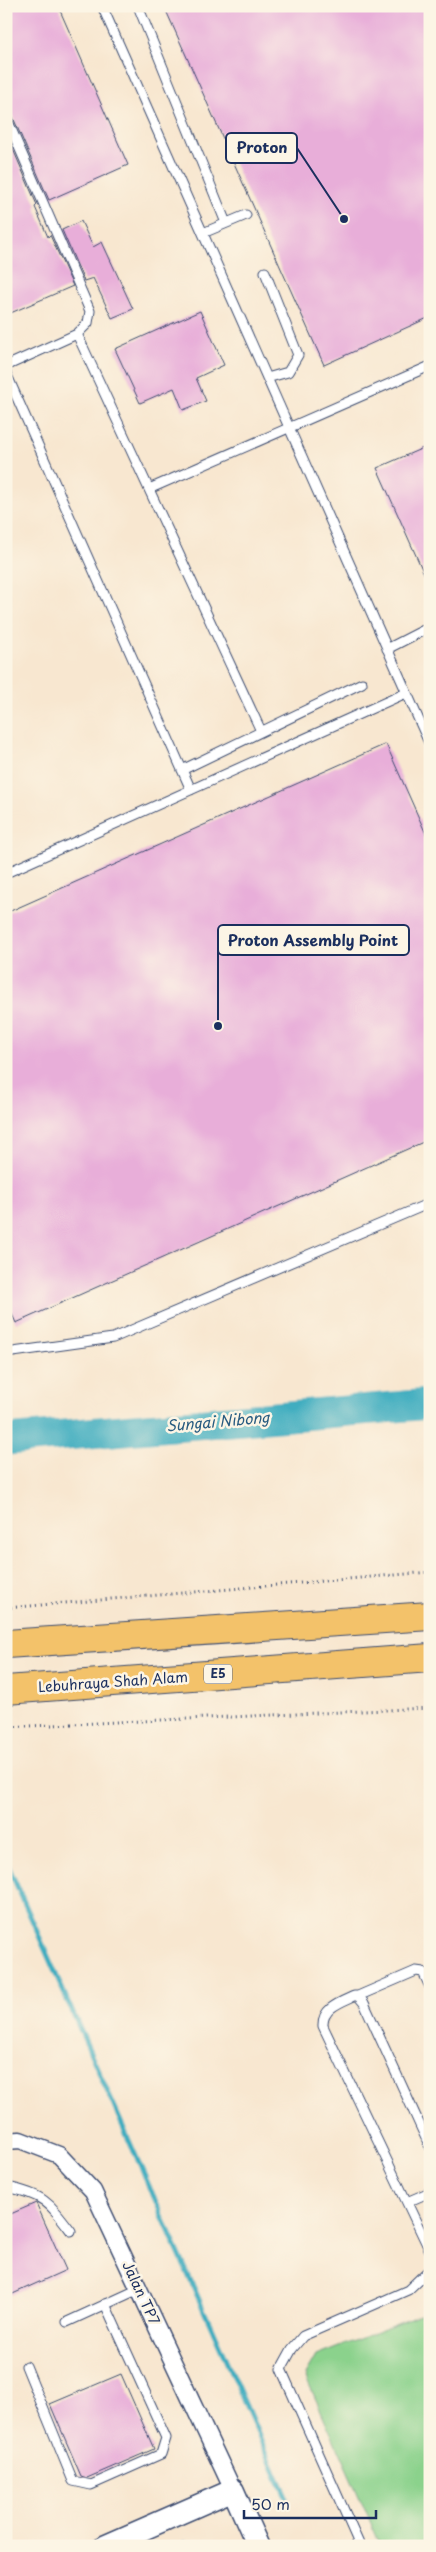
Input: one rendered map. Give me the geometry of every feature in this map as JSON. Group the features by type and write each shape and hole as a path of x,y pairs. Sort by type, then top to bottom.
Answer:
{"highway":[{"path":"6,1644 430,1616"},
{"name":"Lebuhraya Shah Alam","path":"6,1690 430,1658"}],"street":[{"name":"Jalan TP7","path":"6,2141 20,2140 59,2155 93,2191 251,2531"},
{"path":"105,2546 233,2490"}],"lane":[{"path":"102,6 430,745"},
{"path":"138,6 226,223"},
{"path":"6,117 90,311 88,324 77,334 6,366"},
{"path":"203,233 246,215"},
{"path":"265,272 298,355 288,372 267,378"},
{"path":"77,334 261,731"},
{"path":"149,489 290,429 430,366"},
{"path":"6,373 191,790"},
{"path":"387,649 424,630 430,634"},
{"path":"182,770 362,682"},
{"path":"6,873 406,693"},
{"path":"6,1353 113,1338 430,1203"},
{"path":"430,1987 423,1972 416,1971 342,2002 328,2010 324,2015 323,2026 430,2251"},
{"path":"358,1996 364,2002 430,2147"},
{"path":"6,2187 33,2192 52,2206 71,2231"},
{"path":"407,2202 430,2192"},
{"path":"360,2546 281,2369 292,2349 303,2336 408,2290 430,2270"},
{"path":"67,2322 139,2289"},
{"path":"26,2366 73,2481 91,2485 161,2454 166,2438 104,2304"}],"path":[{"path":"6,1608 430,1572"},
{"path":"6,1728 430,1708"}],"green space":[{"path":"430,2311 430,2546 381,2546 305,2375 316,2356"}],"building":[{"path":"6,6 58,6 128,165 49,200 12,115 6,111"},
{"path":"164,6 430,6 430,317 324,365"},
{"path":"6,133 37,205 35,207 48,237 50,235 73,286 6,315"},
{"path":"81,221 93,247 102,242 133,309 112,318 93,278 84,281 62,230"},
{"path":"200,311 224,365 196,378 206,401 183,410 174,388 140,403 115,349"},
{"path":"430,445 430,587 377,468"},
{"path":"386,744 430,843 430,1139 16,1323 6,1301 6,913"},
{"path":"36,2203 66,2270 6,2297 6,2216"},
{"path":"121,2374 154,2449 87,2478 81,2476 50,2404"}],"waterway":[{"name":"Sungai Nibong","path":"6,1440 430,1404"},
{"path":"6,1861 286,2497"},
{"path":"178,2546 185,2543"}],"place":[{"name":"Proton","path":"344,219"},
{"name":"Proton Assembly Point","path":"218,1026"}]}
